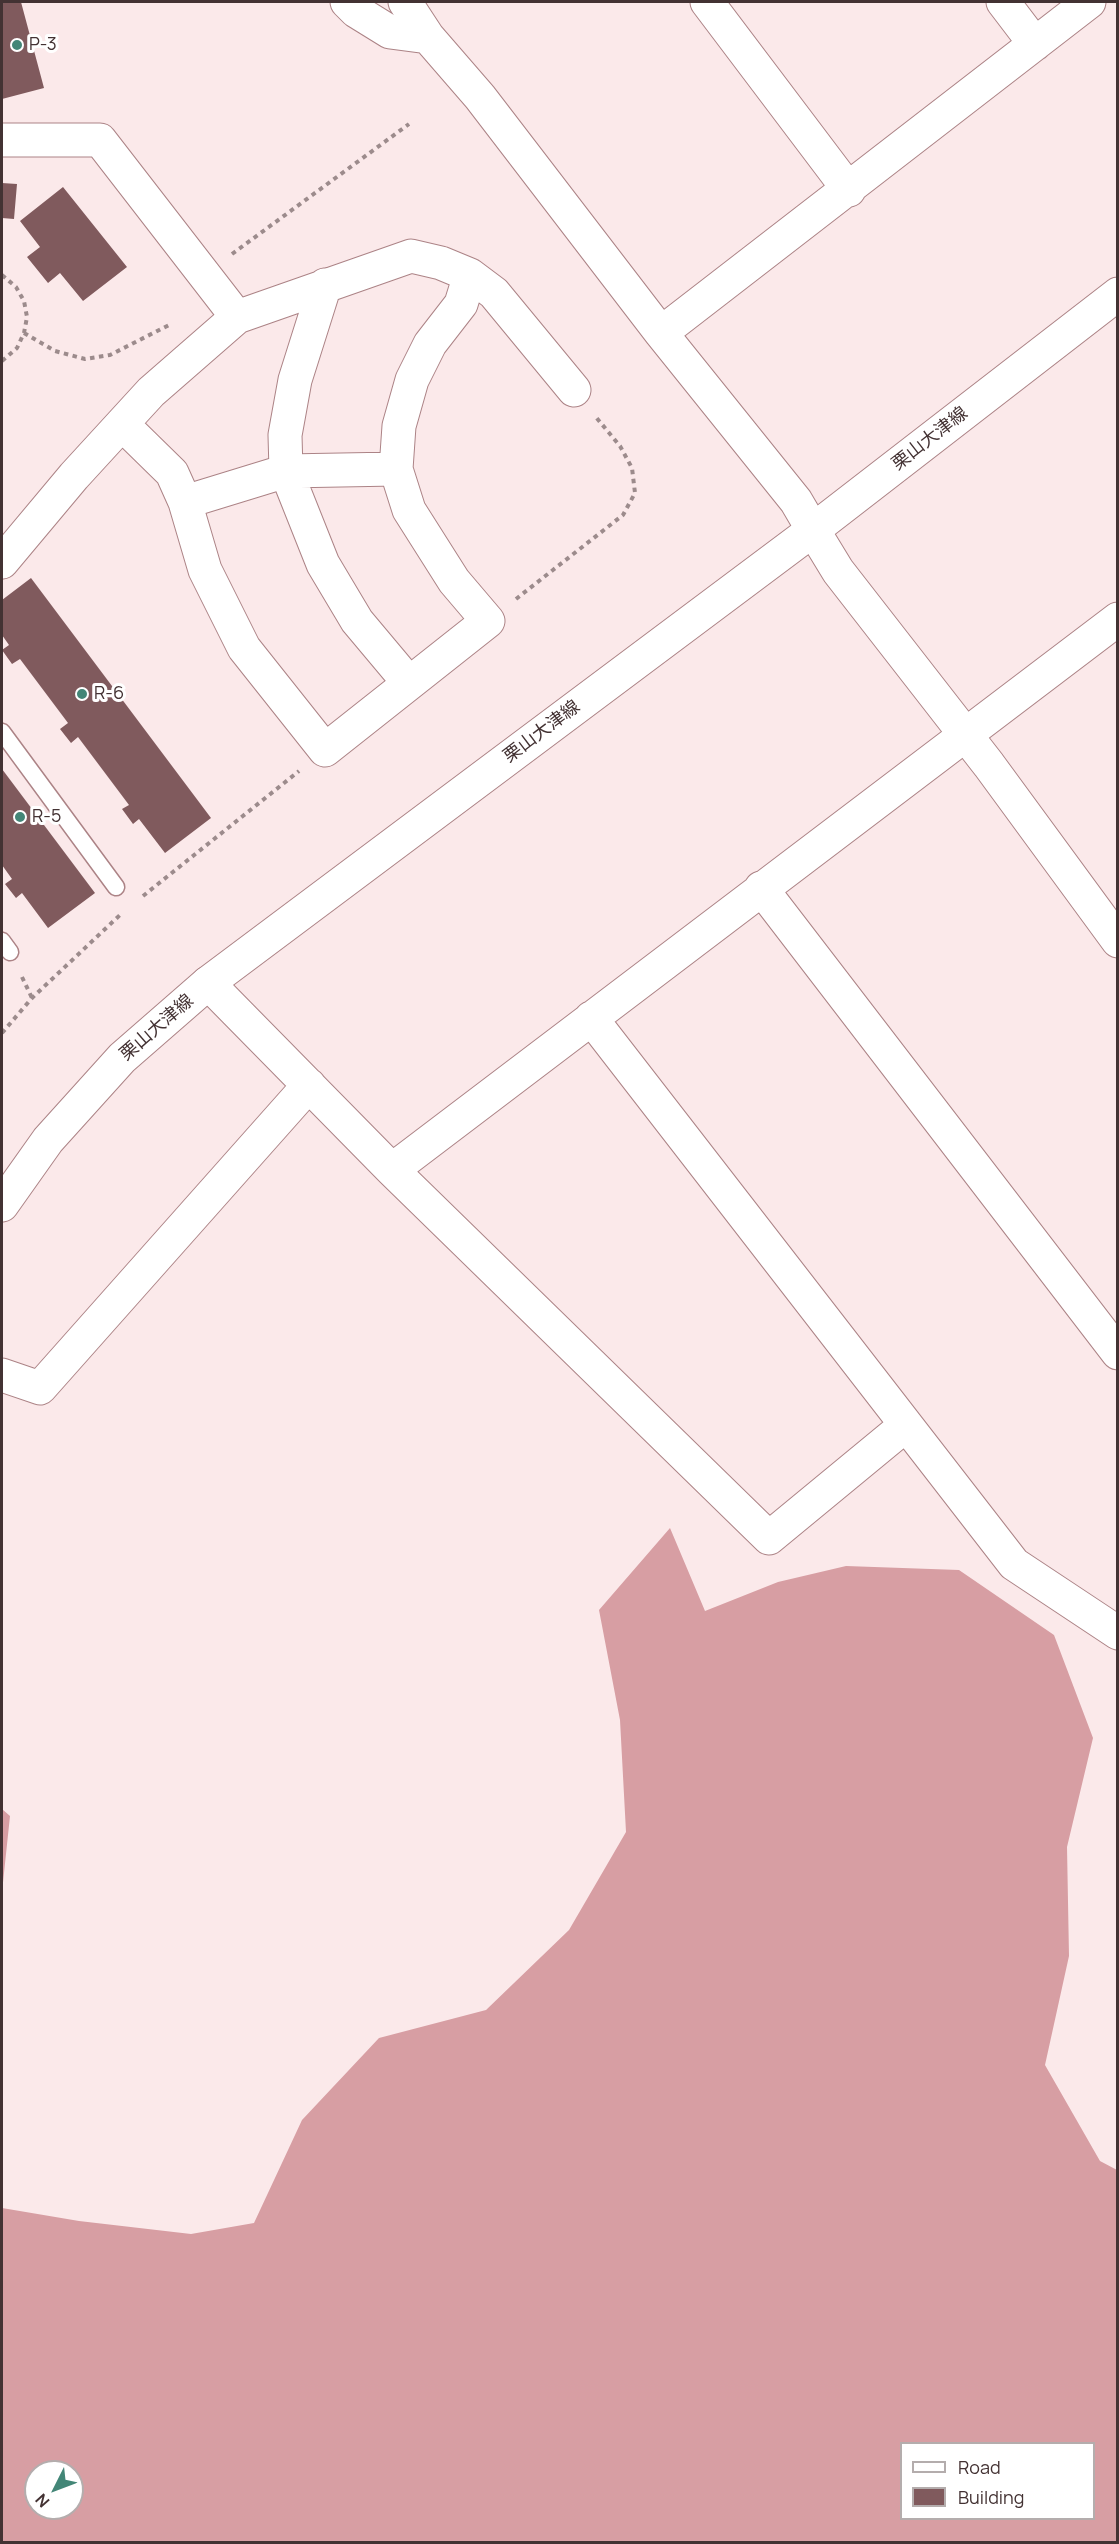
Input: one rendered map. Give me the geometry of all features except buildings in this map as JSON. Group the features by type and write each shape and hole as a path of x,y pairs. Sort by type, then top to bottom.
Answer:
{"street":[{"path":"347,2 390,32 428,37"},
{"path":"405,2 428,37 480,97 661,333 796,501 838,571 964,736 989,765 1118,941"},
{"path":"707,2 849,190"},
{"path":"1003,2 1035,44"},
{"path":"661,333 849,190 1089,2"},
{"path":"2,140 100,140 237,317"},
{"path":"2,562 151,392 237,317 411,256 441,262 470,275 494,293 574,390"},
{"path":"122,424 172,473 185,502 205,570 244,648 325,750 488,621 454,580 409,510 396,470 399,426 412,380 430,344 461,304 470,275"},
{"path":"325,285 295,380 285,435 286,471 323,564 357,621 409,683"},
{"name":"栗山大津線","path":"2,1205 48,1140 122,1058 208,983 813,530 1118,294"},
{"path":"185,502 286,471 396,470"},
{"path":"392,1170 1118,619"},
{"path":"761,888 1118,1353"},
{"path":"208,983 392,1170 769,1538 906,1425"},
{"path":"591,1018 1014,1564 1118,1633"},
{"path":"2,1375 40,1388 309,1085"}],"lane":[{"path":"2,732 116,887"}],"path":[{"path":"231,255 409,124"},
{"path":"2,275 16,287 24,301 27,317 24,333 16,348 2,361"},
{"path":"24,333 55,351 85,359 110,355 175,322"},
{"path":"488,621 623,515 635,493 632,468 620,446 574,390"},
{"path":"140,898 325,750"},
{"path":"2,1033 32,998 122,913"}],"shaded area":[{"path":"670,1528 705,1611 778,1582 846,1566 959,1570 1054,1635 1093,1738 1067,1847 1069,1956 1045,2065 1100,2161 1117,2170 1117,2542 2,2542 2,2208 79,2221 191,2234 254,2223 302,2120 379,2038 486,2010 569,1930 626,1832 620,1720 599,1610"},
{"path":"2,1809 10,1816 2,1892"}],"place":[{"name":"P-3","path":"17,45"},
{"name":"R-6","path":"82,694"},
{"name":"R-5","path":"20,817"}]}
